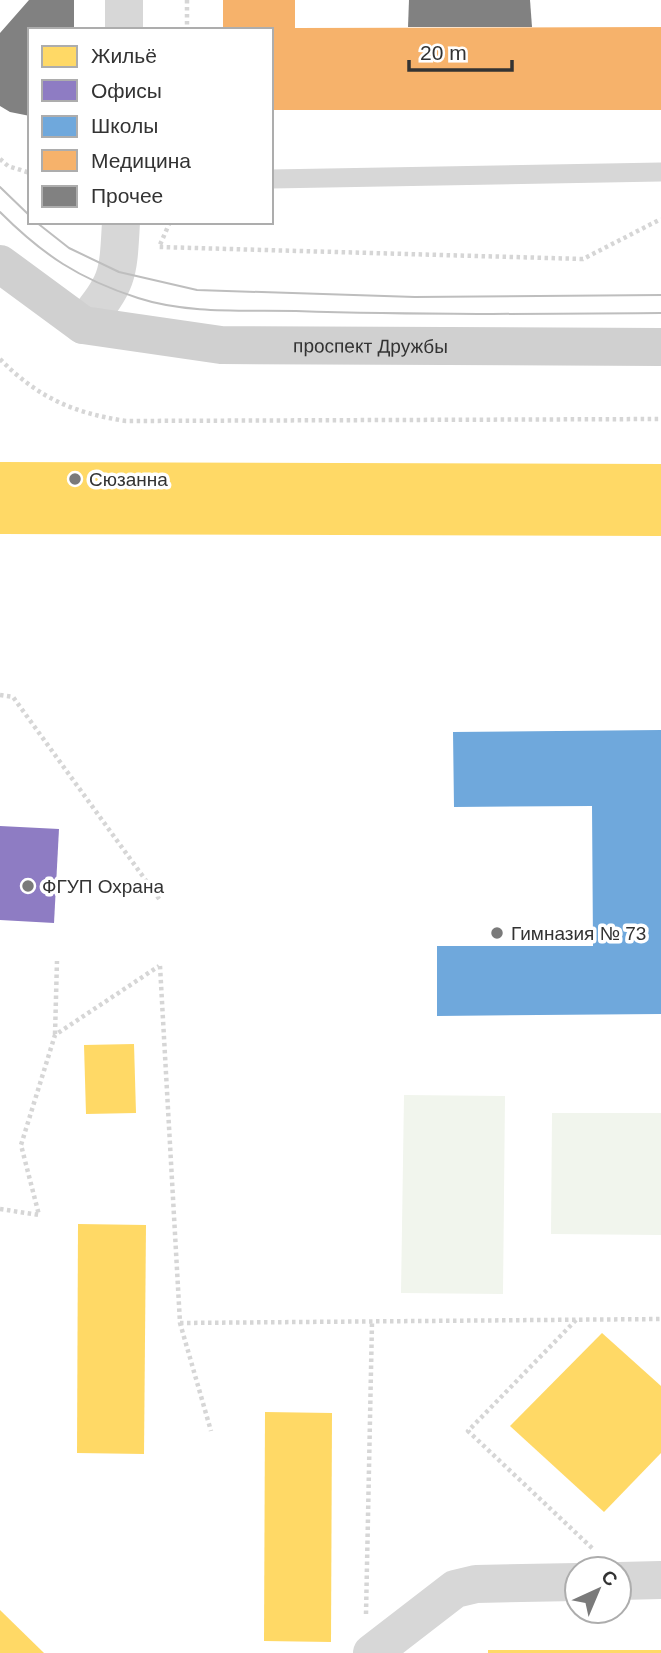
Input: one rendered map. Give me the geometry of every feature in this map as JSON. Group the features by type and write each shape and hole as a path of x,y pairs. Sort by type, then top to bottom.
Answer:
{"main road":[{"path":"0,264 83,325"},
{"name":"проспект Дружбы","path":"83,325 221,345 661,347"}],"street":[{"path":"124,0 124,28"},
{"path":"83,325 112,288 118,272 121,224"},
{"path":"369,1639 455,1589 563,1570"},
{"path":"633,1581 661,1580"}],"lane":[{"path":"273,179 661,172"}],"path":[{"path":"187,0 187,28"},
{"path":"0,159 8,166 28,172"},
{"path":"169,224 159,247 583,259 661,219"},
{"path":"0,359 24,384 63,406 126,421 661,419"},
{"path":"0,695 13,697 160,901"},
{"path":"0,1209 39,1216 21,1145 55,1035 57,961"},
{"path":"55,1035 160,965 180,1323 211,1430"},
{"path":"180,1323 661,1319"},
{"path":"576,1320 468,1431 576,1555"},
{"path":"369,1639 372,1322"}],"shaded area":[{"path":"404,1095 505,1096 503,1294 401,1293"},
{"path":"552,1113 661,1113 661,1235 551,1234"}],"building: Жильё":[{"path":"0,462 661,464 661,536 0,534"},
{"path":"134,1044 136,1113 86,1114 84,1045"},
{"path":"78,1224 146,1225 144,1454 77,1453"},
{"path":"602,1333 661,1386 661,1453 604,1512 510,1426"},
{"path":"265,1412 332,1413 331,1642 264,1641"},
{"path":"0,1610 44,1653 0,1653"},
{"path":"488,1650 661,1650 661,1653 488,1653"}],"building: Офисы":[{"path":"0,826 59,829 54,923 0,920"}],"building: Школы":[{"path":"661,730 661,1014 437,1016 437,946 593,946 592,806 454,807 453,732"}],"building: Медицина":[{"path":"223,0 295,0 295,28 661,27 661,110 273,110 273,28 223,28"}],"building: Прочее":[{"path":"29,0 74,0 74,28 28,28 28,116 10,112 0,106 0,33"},
{"path":"409,0 530,0 532,27 408,27"}],"tram line":[{"path":"0,187 28,214"},
{"path":"0,212 31,241 80,274 117,291 176,307 387,313 661,313"},
{"path":"39,224 69,248 119,272 197,290 415,297 661,295"}],"place":[{"name":"Сюзанна","path":"75,479"},
{"name":"ФГУП Охрана","path":"28,886"},
{"name":"Гимназия № 73","path":"497,933"}]}
